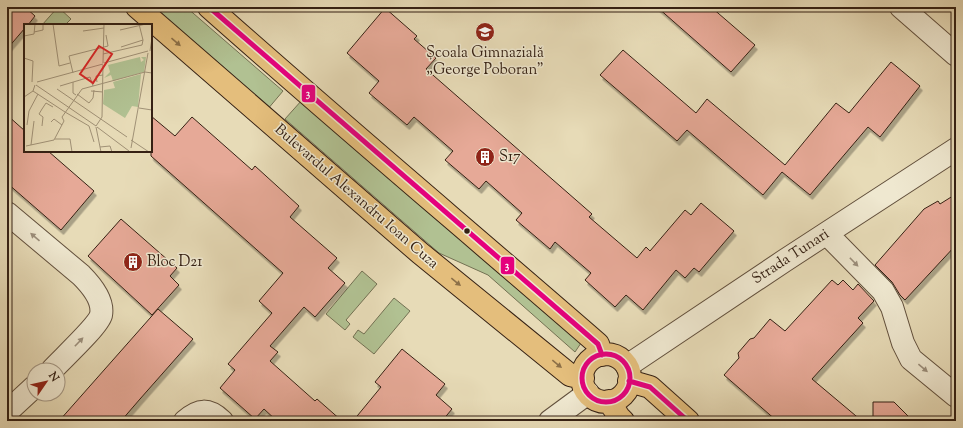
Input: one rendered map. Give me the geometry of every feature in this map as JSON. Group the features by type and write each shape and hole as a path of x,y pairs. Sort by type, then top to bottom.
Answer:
{"main road":[{"name":"Bulevardul Alexandru Ioan Cuza","path":"137,7 420,253 570,375 585,385"},
{"path":"210,7 299,87 598,344 602,355"},
{"path":"628,374 625,392 613,401 598,400 585,385 585,367 590,361 596,356 613,355 620,359 628,374 650,387 688,421"},
{"path":"609,401 623,421"}],"street":[{"path":"901,7 956,55"},
{"name":"Strada Tunari","path":"628,374 784,261 956,149"},
{"path":"7,212 92,286 100,300 101,315 90,331 60,362"},
{"path":"827,234 883,291 892,307 903,343 911,359 956,396"},
{"path":"550,421 585,385"},
{"path":"7,412 26,394"},
{"path":"185,421 195,413 206,411 222,421"}],"green space":[{"path":"58,7 71,19 66,24 43,24"},
{"path":"149,7 186,7 283,91 267,110"},
{"path":"302,100 581,343 575,352 488,275 439,253 285,119"},
{"path":"362,271 377,284 346,320 350,324 345,330 326,314"},
{"path":"394,298 410,311 374,354 353,337 358,330 364,334"}],"building":[{"path":"7,7 25,7 35,16 29,24 24,24 24,29 7,49"},
{"path":"657,7 711,7 755,45 731,72"},
{"name":"S17","path":"385,8 417,36 414,39 436,58 426,69 592,214 589,217 637,258 646,247 650,251 685,210 691,215 701,203 734,231 699,272 694,268 685,278 676,270 643,310 626,295 615,307 585,280 591,273 555,242 550,249 516,220 522,213 486,181 479,189 445,160 453,151 414,117 407,125 369,93 379,81 347,53"},
{"path":"623,50 696,113 707,99 785,165 836,103 849,113 891,62 920,86 880,137 868,127 810,195 782,172 763,195 687,130 677,141 600,75"},
{"path":"7,115 24,130 24,152 49,152 94,191 61,230 7,183"},
{"path":"152,117 175,136 192,117 252,170 255,166 299,206 290,217 337,258 328,268 345,283 315,317 304,307 270,346 278,352 270,361 315,401 317,399 342,421 277,421 264,409 255,419 220,388 235,370 228,364 272,313 259,301 283,273 151,156"},
{"path":"956,194 956,245 905,300 892,282 875,265 924,209 938,201 940,204"},
{"name":"Bloc D21","path":"121,219 177,268 170,276 179,285 152,315 88,256"},
{"path":"832,280 838,285 843,280 853,290 858,284 874,301 858,318 863,323 812,379 862,421 777,421 724,375 739,358 738,353 750,339 754,338 770,319 785,331"},
{"path":"158,309 193,339 121,421 59,421"},
{"path":"402,349 445,384 436,395 452,409 442,421 353,421 381,387 375,382"},
{"path":"873,402 894,402 913,421 873,421"}],"transit line":[{"name":"3","path":"209,7 598,344 602,355"},
{"name":"3","path":"606,354 615,356 623,361 628,369 630,378 628,387 623,395 615,400 606,402 597,400 589,395 584,387 582,378 584,369 589,361 597,356 606,354"},
{"name":"3","path":"629,381 650,387 688,421"}],"place":[{"name":"Școala Gimnazială „George Poboran”","path":"485,32"},
{"name":"S17","path":"485,157"},
{"name":"Bloc D21","path":"133,262"}]}
